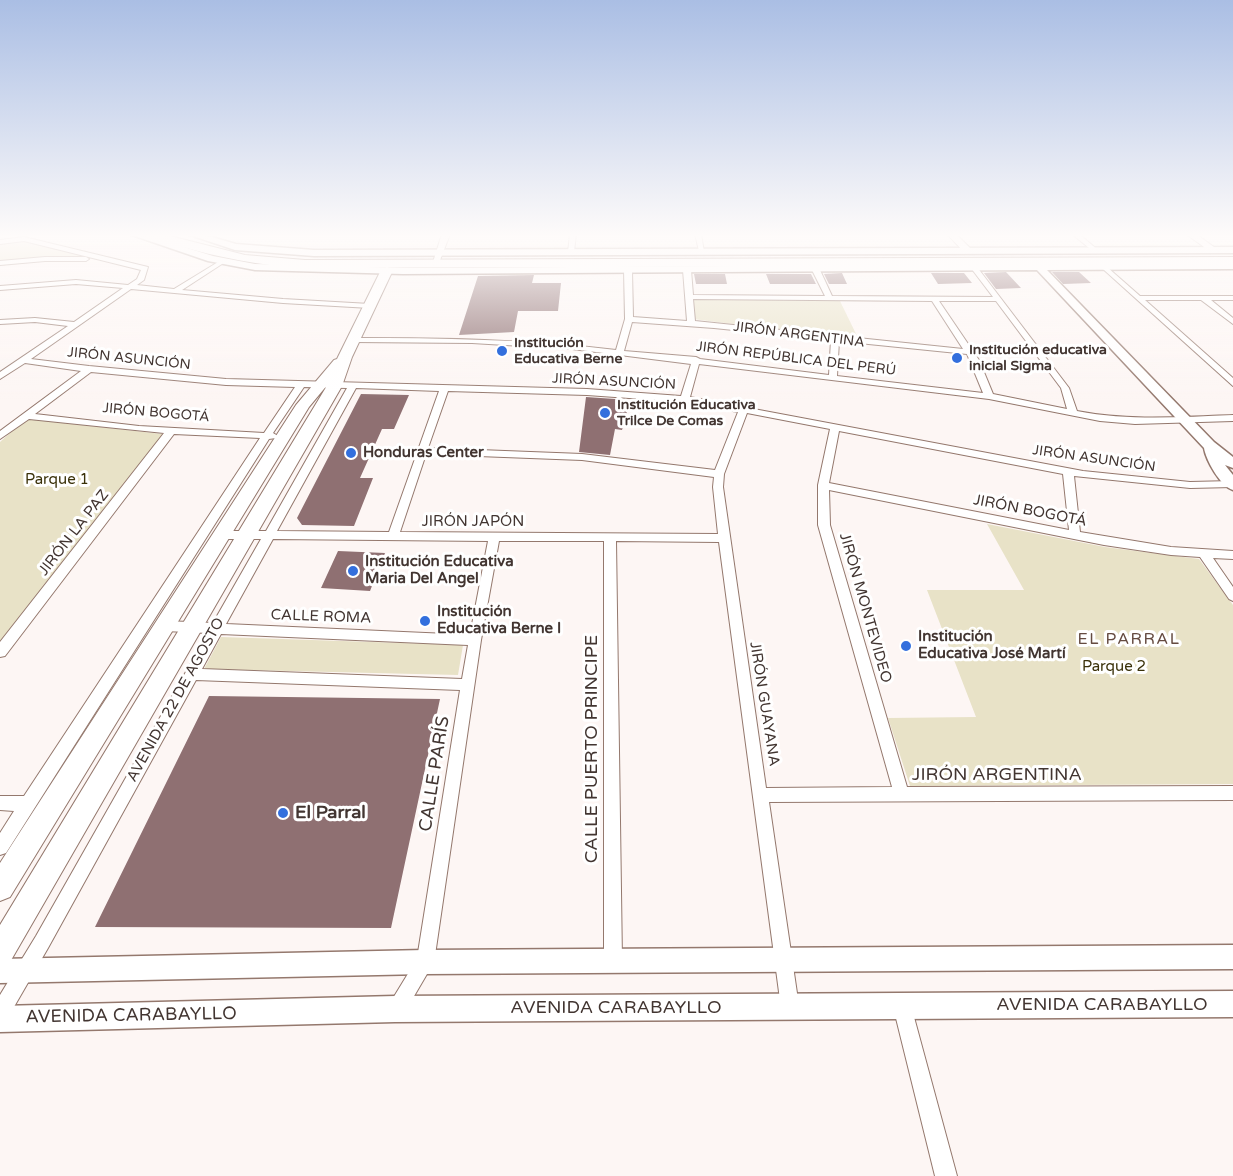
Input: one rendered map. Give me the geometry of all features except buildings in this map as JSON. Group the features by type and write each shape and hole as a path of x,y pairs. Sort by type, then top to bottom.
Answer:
{"main road":[{"name":"AVENIDA 22 DE AGOSTO","path":"0,952 192,628 257,535 326,386 349,349 378,289"},
{"path":"1060,289 1209,446 1233,464"},
{"name":"AVENIDA 22 DE AGOSTO","path":"0,886 221,535 274,436 326,386"},
{"path":"1209,446 1221,470 1233,485"},
{"path":"0,971 425,962 1233,957"},
{"name":"AVENIDA CARABAYLLO","path":"0,1019 395,1009 1233,1004"}],"street":[{"path":"0,376 128,289"},
{"path":"142,289 370,306"},
{"path":"175,291 178,289"},
{"path":"619,352 628,319 628,289"},
{"path":"689,289 691,322"},
{"path":"825,289 830,299"},
{"path":"990,289 1065,388 1072,413"},
{"path":"1129,289 1233,384"},
{"path":"690,297 997,299"},
{"path":"1140,298 1233,298"},
{"path":"1203,298 1233,322"},
{"path":"935,300 970,352 989,396"},
{"name":"JIRÓN ARGENTINA","path":"628,319 691,322 835,340 970,352"},
{"path":"0,322 35,320 75,324"},
{"path":"833,376 835,340"},
{"name":"JIRÓN REPÚBLICA DEL PERÚ","path":"349,349 484,342 619,352 989,396 1072,413 1135,421 1233,418"},
{"name":"JIRÓN ASUNCIÓN","path":"23,360 192,379 326,386 587,393 685,399 1068,471 1160,483 1233,485"},
{"path":"685,399 696,360"},
{"path":"0,436 89,369"},
{"path":"1220,372 1233,371"},
{"path":"393,536 444,388"},
{"name":"JIRÓN GUAYANA","path":"744,409 719,474 718,487 790,1007"},
{"name":"JIRÓN BOGOTÁ","path":"27,416 171,431 274,436"},
{"name":"JIRÓN MONTEVIDEO","path":"835,428 823,485 821,504 824,525 902,795"},
{"name":"JIRÓN LA PAZ","path":"0,652 171,431"},
{"name":"AVENIDA 22 DE AGOSTO","path":"0,847 274,436"},
{"path":"422,452 582,457 719,474"},
{"path":"1068,471 1075,535"},
{"name":"JIRÓN BOGOTÁ","path":"823,485 1120,544 1204,554 1233,555"},
{"name":"JIRÓN JAPÓN","path":"221,535 725,538"},
{"name":"AVENIDA 22 DE AGOSTO","path":"0,1012 215,630 257,535"},
{"name":"CALLE PARÍS","path":"395,1009 425,962 494,537"},
{"name":"CALLE PUERTO PRINCIPE","path":"610,538 613,961"},
{"path":"1204,554 1233,596"},
{"name":"CALLE ROMA","path":"165,626 476,640"},
{"path":"190,674 469,685"},
{"name":"JIRÓN ARGENTINA","path":"761,795 1233,793"},
{"path":"0,803 28,804"},
{"path":"902,1006 946,1176"}],"green space":[{"path":"694,299 840,301 859,340 693,319"},
{"name":"Parque 1","path":"29,419 162,434 164,438 0,643 0,442 22,422"},
{"name":"Parque 2","path":"987,524 1105,547 1199,559 1233,605 1233,784 910,786 888,718 976,717 927,590 1024,590"},
{"path":"221,637 463,645 458,675 204,669"}],"place":[{"name":"Institución Educativa Berne","path":"502,351"},
{"name":"Institución educativa inicial Sigma","path":"957,358"},
{"name":"Institución Educativa Trilce De Comas","path":"605,413"},
{"name":"Honduras Center","path":"351,453"},
{"name":"Institución Educativa Maria Del Angel","path":"353,571"},
{"name":"Institución Educativa Berne I","path":"425,621"},
{"name":"Institución Educativa José Martí","path":"906,646"},
{"name":"El Parral","path":"283,813"}],"district":[{"name":"EL PARRAL","path":"1129,640"}]}
